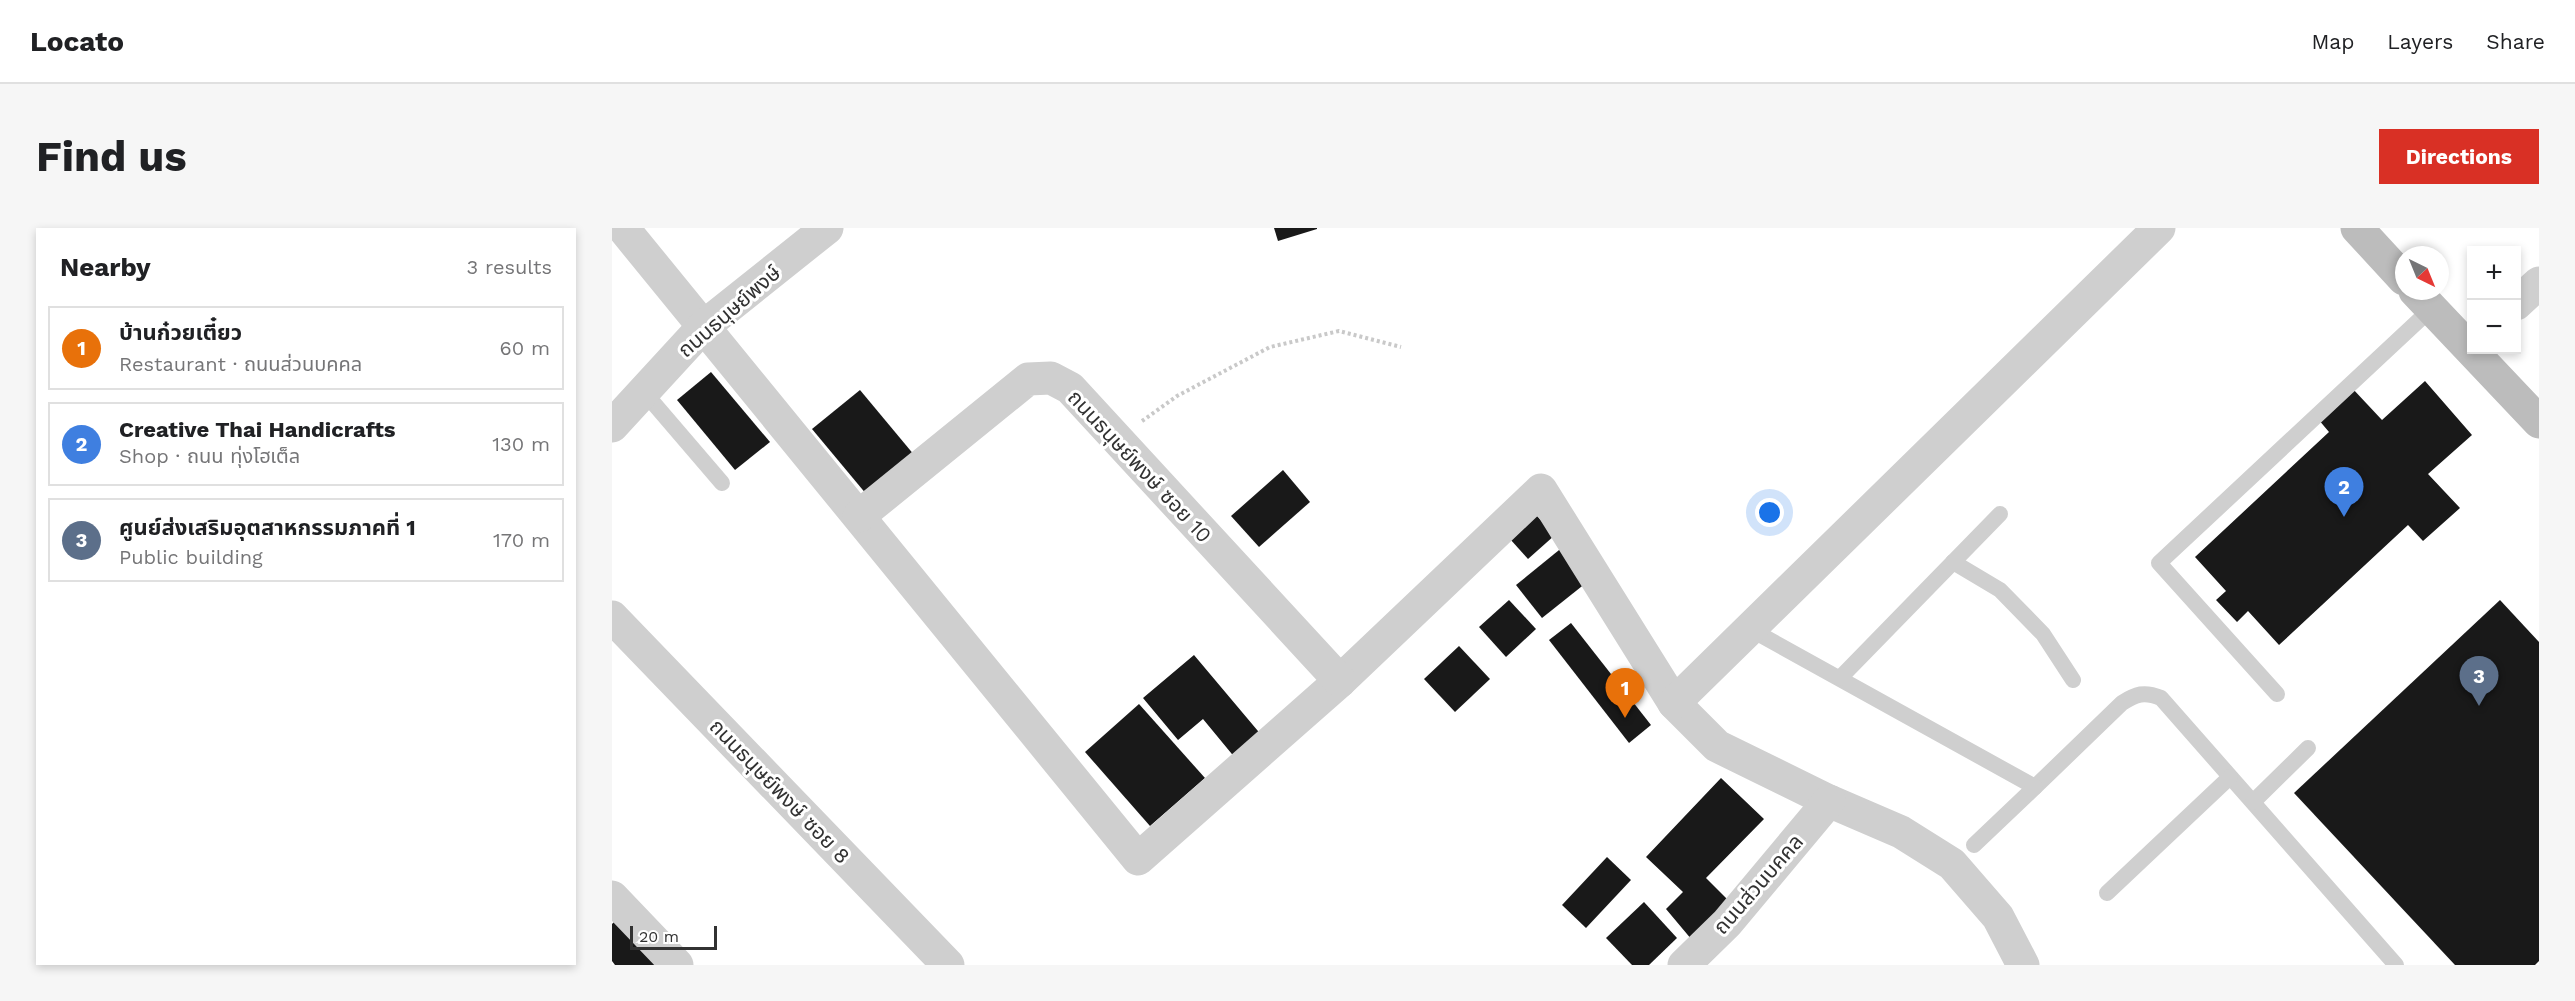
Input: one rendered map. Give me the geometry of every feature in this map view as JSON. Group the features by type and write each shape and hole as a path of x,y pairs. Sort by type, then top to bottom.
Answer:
{"street":[{"path":"623,228 1138,859 1340,681 1541,490 1674,703 1718,746 1829,801 1901,832 1952,864 1998,916 2023,965"},
{"name":"ถนนธนุษย์พงษ์","path":"612,426 703,327 827,228"},
{"path":"1674,703 2159,228"},
{"path":"2357,228 2395,269"},
{"path":"2521,300 2539,283"},
{"path":"2423,300 2467,345"},
{"path":"2476,354 2539,422"},
{"name":"ถนนธนุษย์พงษ์ ซอย 10","path":"859,516 1028,379 1051,378 1070,388 1340,681"},
{"name":"ถนนธนุษย์พงษ์ ซอย 8","path":"612,617 948,965"},
{"name":"ถนนส่วนบคคล","path":"1684,965 1727,923 1829,801"},
{"path":"612,897 677,965"}],"lane":[{"path":"2277,694 2159,562 2423,300"},
{"path":"644,392 722,483"},
{"path":"1840,678 2000,514"},
{"path":"1953,562 2001,590 2043,634 2073,680"},
{"path":"1750,628 2035,787"},
{"path":"1974,845 2122,704 2138,693 2151,694 2161,699 2396,965"},
{"path":"2253,802 2308,748"},
{"path":"2107,893 2230,777"}],"path":[{"path":"1117,439 1178,396 1270,347 1340,331 1401,347"}],"building":[{"path":"1274,228 1317,228 1317,229 1278,241"},
{"path":"711,372 770,442 735,470 677,400"},
{"path":"2425,381 2472,435 2428,474 2460,508 2423,541 2408,525 2279,645 2248,611 2237,622 2216,600 2226,591 2195,557 2329,432 2318,419 2352,388 2382,420"},
{"path":"860,390 915,456 867,495 812,429"},
{"path":"1283,470 1310,502 1259,547 1231,516"},
{"path":"1536,515 1555,535 1528,559 1510,539"},
{"path":"1564,546 1591,579 1542,618 1516,585"},
{"path":"1509,600 1536,629 1506,657 1479,627"},
{"path":"2500,600 2539,642 2539,961 2535,965 2455,965 2294,793"},
{"path":"1571,623 1651,725 1629,743 1549,640"},
{"path":"1459,646 1490,679 1455,712 1424,679"},
{"path":"1194,655 1263,737 1236,759 1203,719 1178,740 1143,698"},
{"path":"1139,704 1205,778 1150,826 1085,752"},
{"path":"1721,778 1764,819 1706,878 1729,901 1692,940 1666,909 1683,892 1646,857"},
{"path":"1607,857 1631,880 1586,928 1562,905"},
{"path":"1644,902 1677,938 1649,965 1632,965 1606,938"},
{"path":"620,916 667,965 615,965 612,961 612,924"}],"place":[{"name":"Creative Thai Handicrafts","path":"2344,517"},
{"name":"ศูนย์ส่งเสริมอุตสาหกรรมภาคที่ 1","path":"2479,706"},
{"name":"บ้านก๋วยเตี๋ยว","path":"1625,718"}]}
